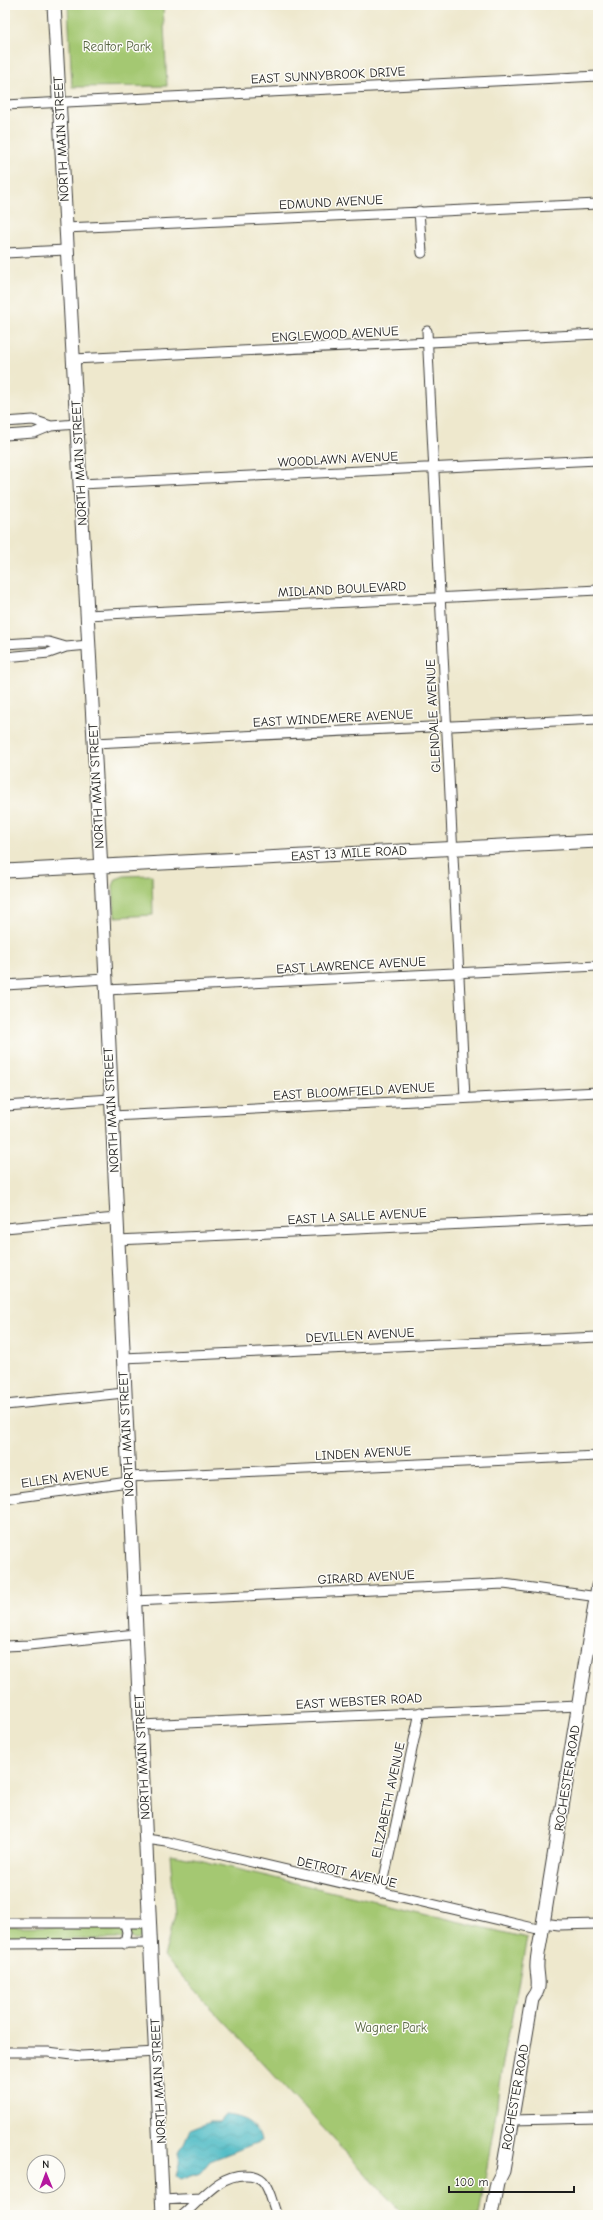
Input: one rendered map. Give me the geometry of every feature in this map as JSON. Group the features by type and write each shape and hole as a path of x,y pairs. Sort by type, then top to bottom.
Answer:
{"main road":[{"name":"NORTH MAIN STREET","path":"54,5 66,250 101,866 105,985 128,1480 157,2052 163,2215"},
{"name":"EAST 13 MILE ROAD","path":"5,871 598,841"},
{"name":"ROCHESTER ROAD","path":"491,2215 497,2183 503,2171 512,2120 532,1999 530,1986 531,1977 537,1969 597,1593"},
{"name":"ROCHESTER ROAD","path":"500,2215 505,2184 503,2171"}],"street":[{"name":"EAST SUNNYBROOK DRIVE","path":"5,105 59,101 598,76"},
{"name":"EDMUND AVENUE","path":"65,228 598,204"},
{"path":"419,211 422,253"},
{"path":"5,253 66,250"},
{"name":"GLENDALE AVENUE","path":"428,332 465,1098"},
{"name":"ENGLEWOOD AVENUE","path":"73,360 598,334"},
{"path":"5,422 33,420 52,426"},
{"path":"5,435 34,433 52,426 77,424"},
{"name":"WOODLAWN AVENUE","path":"80,484 598,460"},
{"name":"MIDLAND BOULEVARD","path":"87,615 598,590"},
{"path":"5,644 49,642 66,646 89,645"},
{"path":"5,657 49,653 66,646"},
{"name":"EAST WINDEMERE AVENUE","path":"94,743 598,719"},
{"name":"EAST LAWRENCE AVENUE","path":"5,985 105,985 458,973 598,966"},
{"name":"EAST BLOOMFIELD AVENUE","path":"112,1116 598,1092"},
{"path":"5,1106 111,1099"},
{"path":"5,1228 116,1218"},
{"name":"EAST LA SALLE AVENUE","path":"117,1240 598,1218"},
{"name":"DEVILLEN AVENUE","path":"123,1358 598,1337"},
{"path":"5,1405 124,1392"},
{"name":"LINDEN AVENUE","path":"128,1480 598,1456"},
{"name":"ELLEN AVENUE","path":"5,1499 128,1480"},
{"name":"GIRARD AVENUE","path":"134,1601 504,1584 597,1593"},
{"path":"5,1646 136,1634"},
{"name":"EAST WEBSTER ROAD","path":"140,1725 578,1706"},
{"name":"ELIZABETH AVENUE","path":"381,1893 420,1712"},
{"name":"DETROIT AVENUE","path":"146,1839 168,1842 381,1893 543,1927 598,1924"},
{"path":"5,1923 150,1923"},
{"path":"124,1924 127,1932 125,1944"},
{"path":"5,1944 151,1943"},
{"path":"5,2052 48,2052 81,2056 157,2052"},
{"path":"512,2120 598,2118"},
{"path":"183,2215 200,2198 228,2178 239,2175 253,2176 262,2180 269,2190 272,2203 278,2215"},
{"path":"163,2200 200,2198"},
{"path":"271,2215 272,2203"}],"green space":[{"name":"Realtor Park","path":"68,5 163,5 167,86 72,87"},
{"path":"152,875 153,915 115,917 113,886 116,879 124,876"},
{"name":"Wagner Park","path":"170,1855 199,1860 527,1938 499,2084 497,2107 479,2215 404,2215 164,1957 175,1914"},
{"path":"5,1926 120,1927 123,1928 123,1939 5,1940"},
{"path":"136,1926 141,1928 143,1933 141,1938 136,1940 131,1938 129,1933 131,1928"}],"water":[{"path":"226,2115 238,2117 248,2122 257,2130 261,2141 210,2161 200,2173 181,2180 176,2176 180,2161 178,2153 190,2130 210,2122 220,2122"}]}
